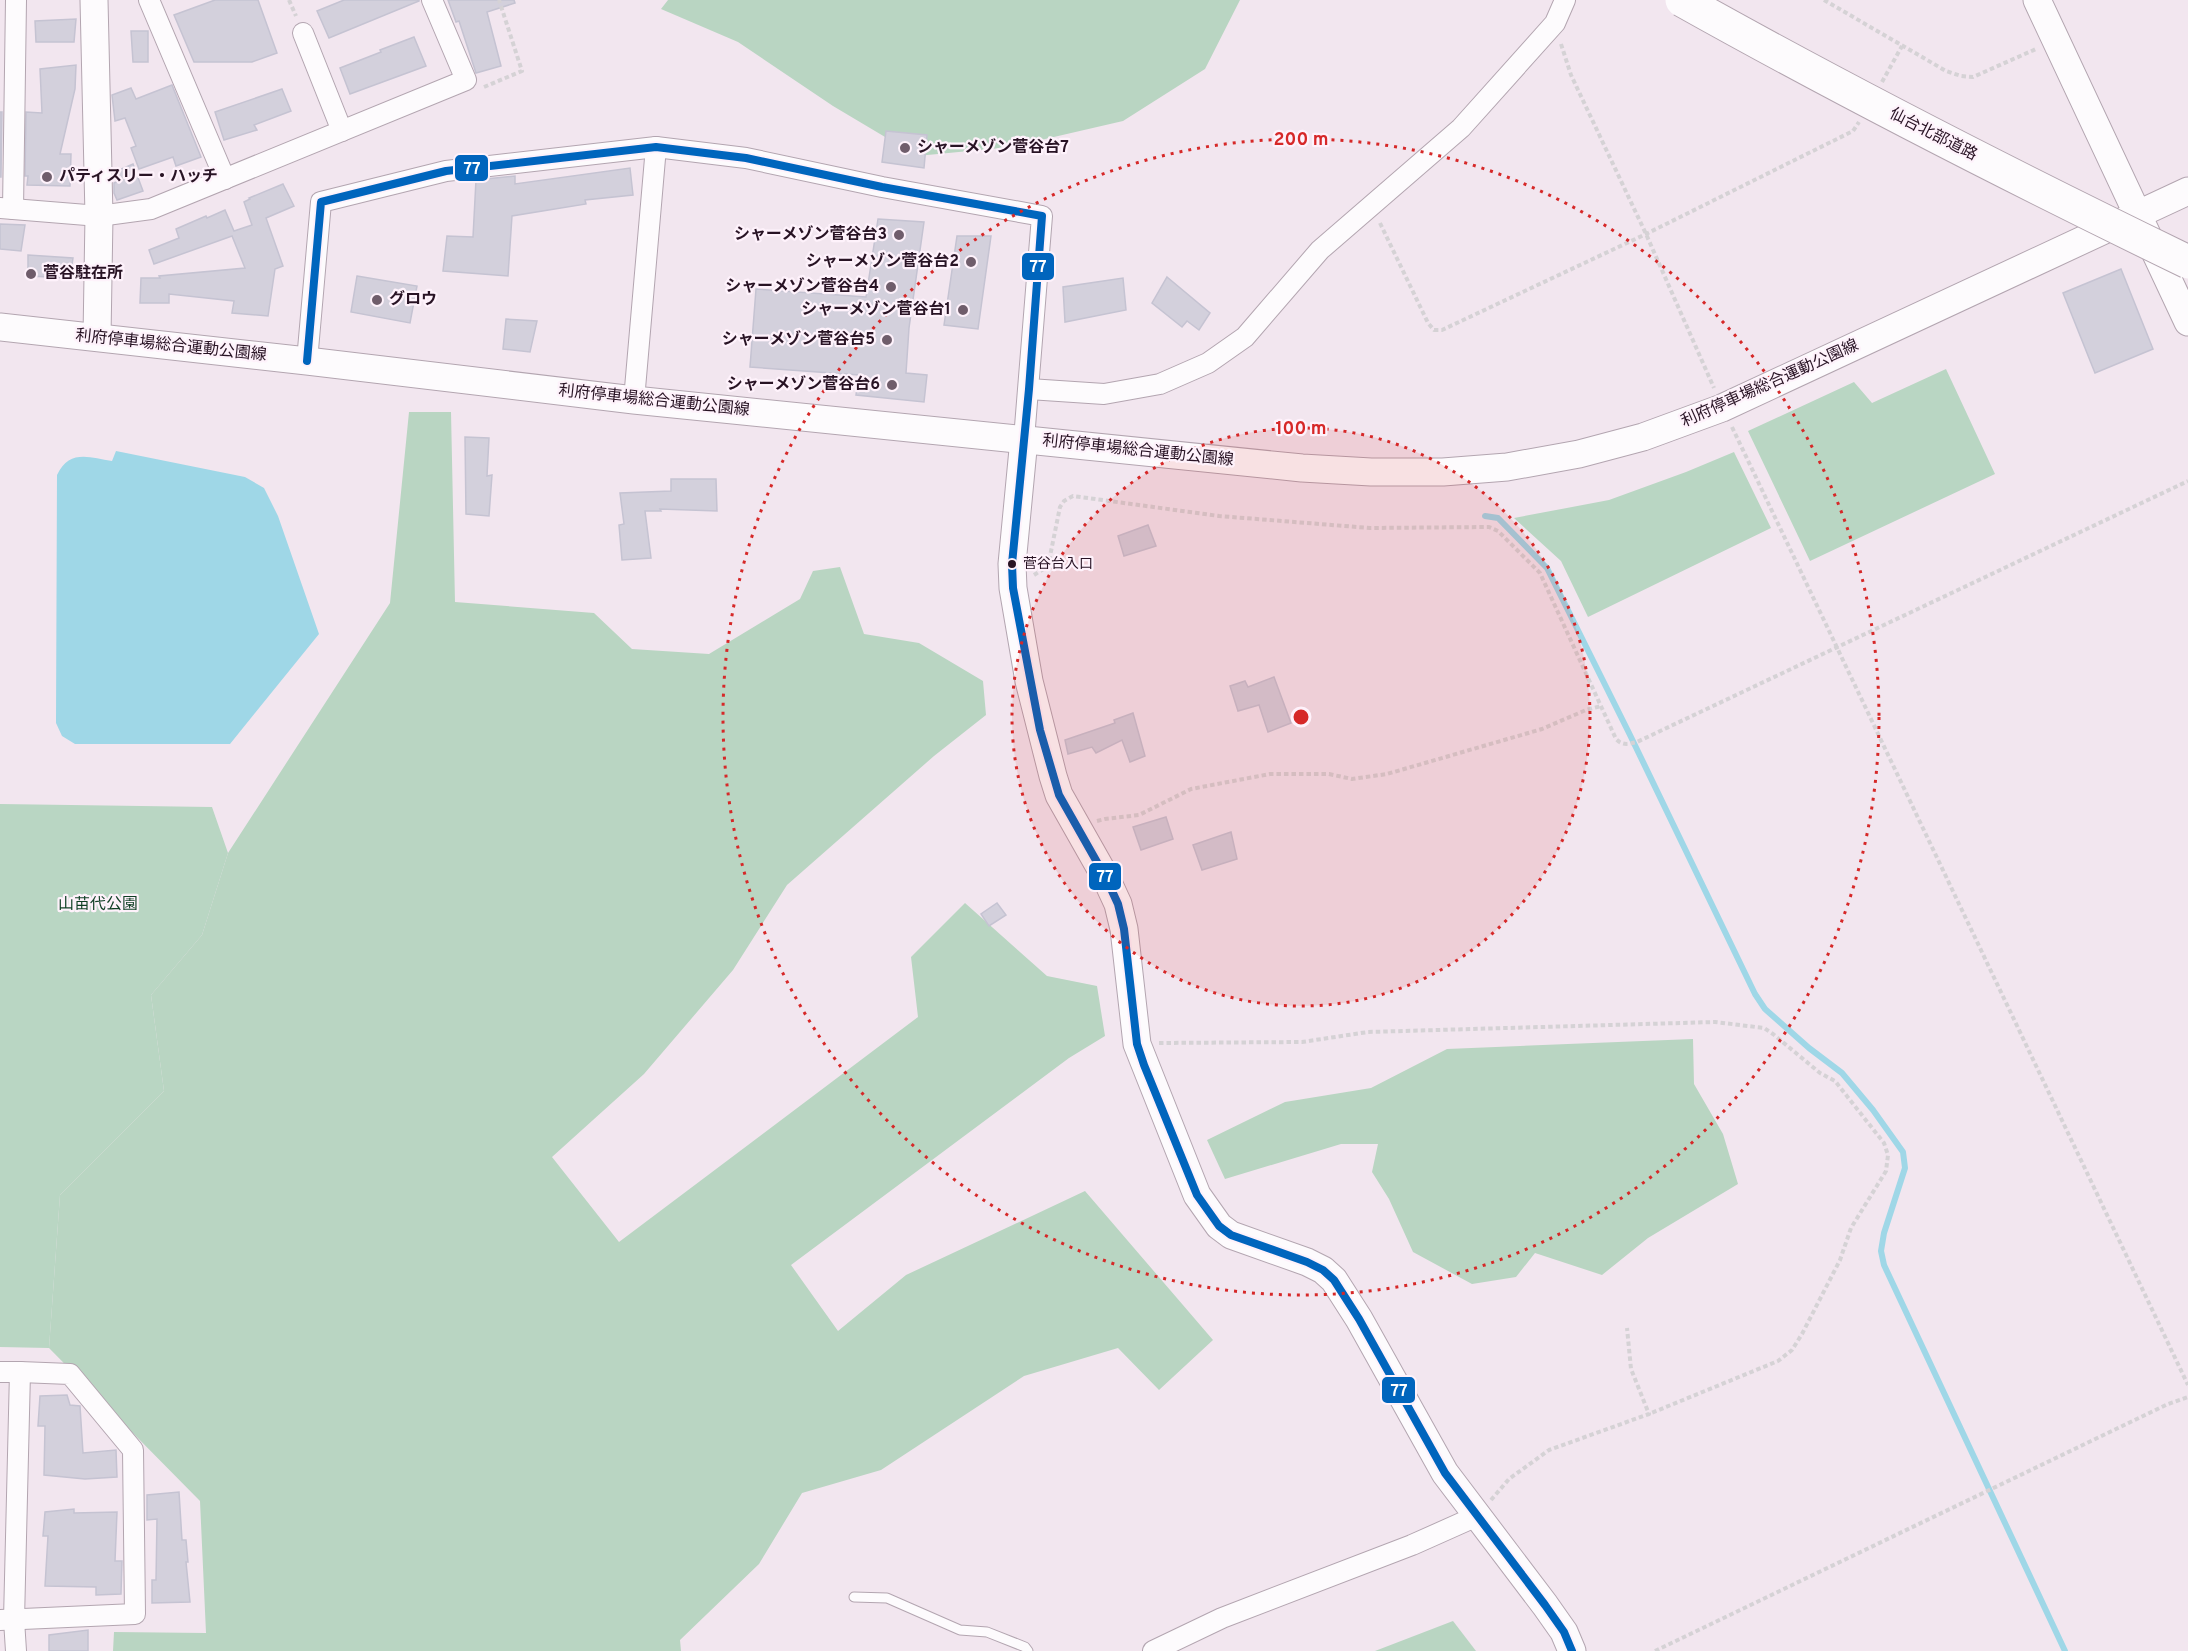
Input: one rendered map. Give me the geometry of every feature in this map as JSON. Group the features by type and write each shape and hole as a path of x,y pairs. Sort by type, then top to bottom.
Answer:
{"highway":[{"name":"仙台北部道路","path":"1682,0 1845,90 2188,262"}],"main road":[{"path":"94,0 99,216 97,337"},
{"path":"2037,0 2188,322"},
{"name":"利府停車場総合運動公園線","path":"0,327 634,400 1302,468 1443,472 1507,467 1579,454 1643,437 1722,408 2188,191"},
{"path":"1024,439 1012,564 1013,588 1040,730 1059,795 1106,878 1118,904 1124,929 1137,1044 1197,1195 1219,1226 1231,1235 1307,1262 1323,1270 1334,1280 1359,1319 1445,1473 1545,1605 1564,1632 1572,1651"}],"street":[{"path":"16,0 6,209 99,216 151,209 466,80 432,0"},
{"path":"149,0 225,179"},
{"path":"1029,389 1104,394 1160,384 1208,363 1245,337 1320,250 1461,128 1555,23 1565,0"},
{"path":"303,33 342,131"},
{"path":"307,361 321,202 446,171 656,147 746,158 882,187 1042,216 1024,439"},
{"path":"634,400 656,147"},
{"path":"7,1620 135,1614 133,1450 70,1374 10,1372 7,1620 16,1651"},
{"path":"1153,1651 1222,1618 1412,1545 1477,1516"}],"lane":[{"path":"854,1597 887,1598 960,1630 987,1632 1025,1647 1028,1651"}],"path":[{"path":"466,80 477,90 522,71 499,0"},
{"path":"1824,0 1946,71 1961,76 1973,77 2056,41"},
{"path":"1555,23 1571,75 1646,234 1722,408 2188,1385"},
{"path":"1881,84 1902,46"},
{"path":"1371,204 1428,323 1434,330 1442,330 1646,234 1853,131 1864,112"},
{"path":"1013,588 1048,566 1060,507 1064,501 1073,496 1219,516 1370,528 1489,527 1498,531 1540,573 1616,739 1620,744 1626,745 1637,742 2188,481"},
{"path":"1077,828 1105,819 1139,815 1191,789 1270,774 1329,774 1352,779 1387,774 1542,729 1601,706"},
{"path":"1137,1044 1302,1042 1368,1032 1715,1022 1764,1028 1820,1073 1835,1081 1884,1143 1888,1155 1886,1171 1851,1228 1840,1260 1792,1350 1778,1361 1649,1414 1549,1450 1509,1479 1477,1516"},
{"path":"1627,1328 1631,1369 1649,1414"},
{"path":"1655,1651 2168,1404 2188,1397"}],"green space":[{"path":"668,0 1240,0 1205,69 1123,121 1011,147 917,156 833,106 738,42 661,9"},
{"path":"1946,369 1995,474 1810,561 1748,431 1854,382 1872,403"},
{"path":"409,412 451,412 455,602 594,613 632,649 709,654 800,599 813,571 840,567 864,634 919,643 983,681 986,715 934,756 787,885 733,970 644,1074 552,1157 619,1242 918,1017 911,957 965,903 1047,976 1097,986 1105,1036 1069,1058 791,1265 838,1331 906,1275 1085,1191 1213,1340 1159,1390 1118,1348 1024,1376 881,1470 802,1493 759,1564 680,1640 681,1651 113,1651 114,1632 206,1633 200,1501 49,1348 60,1195 164,1091 151,995 202,935 228,853 390,603"},
{"path":"1734,452 1771,528 1588,617 1561,561 1514,518 1609,500"},
{"name":"山苗代公園","path":"0,804 212,807 228,853 202,935 151,995 164,1091 60,1195 49,1348 0,1347"},
{"path":"1693,1039 1694,1084 1723,1134 1738,1184 1648,1238 1602,1275 1535,1253 1516,1277 1472,1284 1413,1252 1389,1199 1372,1172 1378,1144 1341,1144 1225,1179 1207,1140 1285,1102 1371,1088 1447,1049"},
{"path":"1453,1621 1476,1651 1375,1651"}],"water":[{"path":"116,451 245,477 264,488 278,516 319,634 230,744 75,744 62,736 56,723 57,475 67,461 74,458 88,457 112,461"}],"building":[{"path":"215,0 258,0 277,53 252,62 194,62 174,15"},
{"path":"344,0 419,1 329,38 317,11"},
{"path":"448,0 514,0 515,3 487,12 501,66 476,73 459,21 456,22"},
{"path":"76,19 74,42 36,42 35,21"},
{"path":"131,31 148,31 148,62 133,62"},
{"path":"414,37 426,66 350,94 340,68"},
{"path":"76,65 75,89 60,154 71,154 70,186 27,185 28,176 25,176 26,112 42,113 40,69"},
{"path":"172,85 201,157 176,166 173,157 139,169 131,148 136,146 125,118 115,121 112,95 131,88 136,99"},
{"path":"282,89 291,111 254,125 257,130 224,140 215,112"},
{"path":"0,112 2,112 1,177 0,177"},
{"name":"シャーメゾン菅谷台7","path":"886,131 927,135 924,168 882,162"},
{"path":"133,164 143,191 117,200 114,183 121,180 117,171"},
{"path":"630,168 633,195 585,200 586,204 512,216 508,276 443,271 447,236 473,237 476,180 515,176 515,184"},
{"path":"283,184 294,206 266,218 283,266 275,269 268,316 232,313 234,301 169,294 169,303 140,303 141,278 160,278 159,276 245,268 232,236 154,264 149,250 179,238 176,229 225,210 234,231 252,225 244,202"},
{"path":"878,219 924,222 909,328 906,373 927,375 924,402 856,395 859,375 750,367 756,289 866,297"},
{"path":"0,224 25,225 21,251 0,249"},
{"path":"957,236 991,236 978,329 944,325"},
{"path":"28,255 73,258 70,278 28,276"},
{"path":"2121,269 2153,349 2095,373 2063,293"},
{"path":"357,276 417,286 410,323 351,312"},
{"path":"1167,277 1210,313 1199,330 1187,321 1182,327 1152,303"},
{"path":"1123,278 1126,310 1065,322 1063,287"},
{"path":"506,319 537,321 530,352 503,349"},
{"path":"465,437 489,438 487,476 492,475 489,516 466,514"},
{"path":"671,479 716,479 717,511 660,509 661,511 645,511 651,558 622,560 619,525 624,524 620,493 671,491"},
{"path":"1148,525 1156,546 1124,556 1118,536"},
{"path":"1274,677 1291,723 1268,732 1259,705 1238,711 1230,686 1245,681 1248,687"},
{"path":"1133,713 1145,756 1130,762 1122,740 1096,753 1092,747 1068,754 1065,740 1115,723 1114,720"},
{"path":"1166,817 1173,839 1141,850 1133,827"},
{"path":"1231,832 1237,859 1202,870 1193,845"},
{"path":"997,903 1006,915 989,926 981,914"},
{"path":"67,1395 70,1405 80,1406 83,1453 116,1450 117,1477 85,1479 44,1475 45,1426 38,1426 40,1396"},
{"path":"179,1492 182,1540 186,1540 190,1602 152,1603 152,1580 156,1580 157,1519 147,1520 147,1495"},
{"path":"74,1509 74,1513 117,1512 115,1561 122,1561 121,1594 96,1595 96,1587 45,1586 48,1536 43,1536 45,1512"},
{"path":"88,1630 88,1651 49,1651 49,1635"}],"waterway":[{"path":"1485,516 1498,518 1547,568 1755,994 1765,1009 1809,1048 1842,1073 1873,1110 1903,1152 1905,1168 1884,1233 1881,1251 1884,1265 2065,1651"}],"transit line":[{"name":"77","path":"307,361 321,202 446,171 656,147 746,158 882,187 1042,216 1029,389 1012,564 1013,588 1040,730 1059,795 1106,878 1118,904 1124,929 1137,1044 1144,1065 1197,1195 1219,1226 1231,1235 1307,1262 1323,1270 1334,1280 1359,1319 1445,1473 1545,1605 1564,1632 1572,1651"}],"place":[{"name":"シャーメゾン菅谷台7","path":"905,148"},
{"name":"パティスリー・ハッチ","path":"47,177"},
{"name":"シャーメゾン菅谷台3","path":"899,235"},
{"name":"シャーメゾン菅谷台2","path":"971,262"},
{"name":"菅谷駐在所","path":"31,274"},
{"name":"シャーメゾン菅谷台4","path":"891,287"},
{"name":"グロウ","path":"377,300"},
{"name":"シャーメゾン菅谷台1","path":"963,310"},
{"name":"シャーメゾン菅谷台5","path":"887,340"},
{"name":"シャーメゾン菅谷台6","path":"892,385"},
{"name":"菅谷台入口","path":"1012,564"}]}
